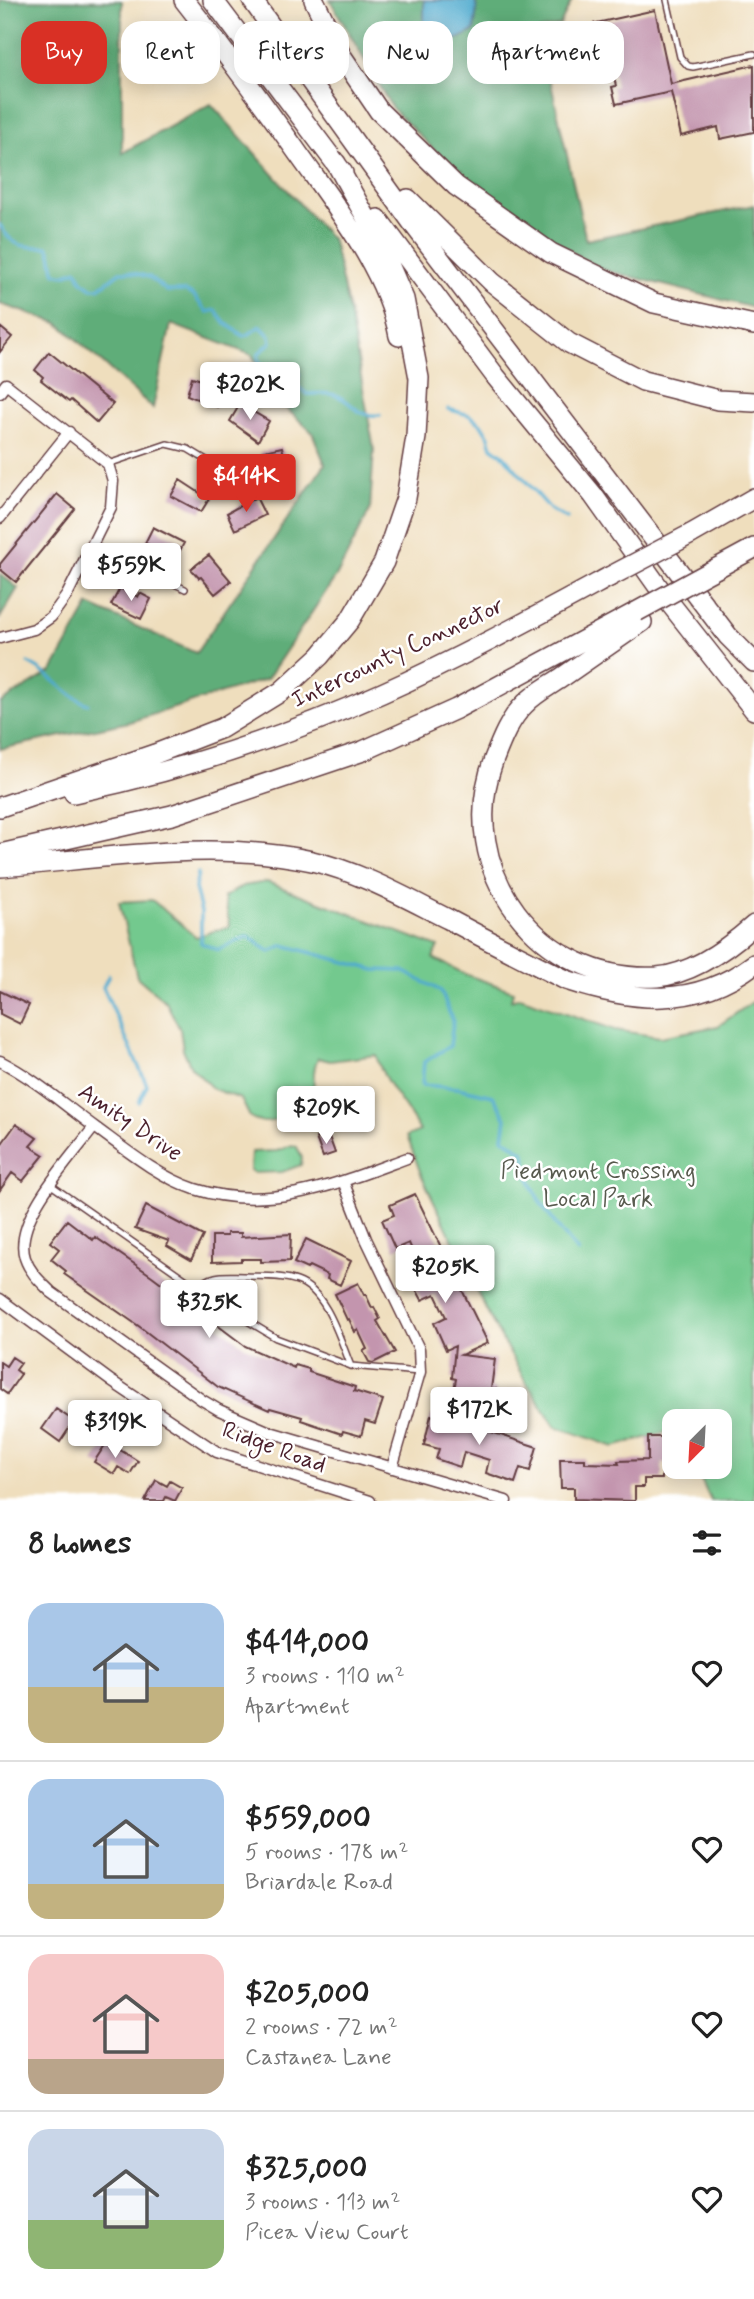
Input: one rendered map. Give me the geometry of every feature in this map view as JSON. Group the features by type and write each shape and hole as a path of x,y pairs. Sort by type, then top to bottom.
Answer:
{"highway":[{"path":"184,0 337,208 371,264 396,320 416,437"},
{"path":"213,0 496,377 593,495 669,602 754,710"},
{"path":"252,0 414,225 729,636 754,662"},
{"path":"314,0 341,55 379,111 456,186 551,253 654,303 754,325"},
{"path":"342,124 421,214 456,248 492,282 569,343 643,381 718,400 754,402"},
{"path":"0,808 222,728 282,691 320,656 350,620 384,562 407,498 416,437 419,378 404,299 379,241 336,163"},
{"name":"Intercounty Connector","path":"0,808 148,777 277,735 380,694 453,660 754,498"},
{"path":"754,548 640,617 524,704 502,738 489,772 483,800 482,826 489,863 519,915 537,938 597,971 659,977 691,969 754,925"},
{"path":"0,854 172,815 363,751 456,709 640,617"},
{"path":"0,867 202,850 280,855 350,873 404,896 566,980 637,998 691,995 715,986 754,964"}],"street":[{"path":"0,392 6,384 69,432 107,464 113,481 111,507 67,595 51,617 34,629 0,638"},
{"path":"0,518 69,432"},
{"name":"Amity Drive","path":"0,1060 31,1079 155,1170 195,1189 220,1195 288,1196 343,1181 407,1158"},
{"path":"94,1127 32,1212 26,1227 24,1255 31,1271 51,1292 219,1410 270,1432 506,1501"},
{"path":"343,1181 366,1239 419,1349 420,1372 392,1468"},
{"name":"Ridge Road","path":"0,1299 111,1381 217,1452 370,1501"}],"lane":[{"path":"667,0 680,57 688,66 754,54"},
{"path":"107,464 167,444 188,449 242,481"},
{"path":"92,545 186,589"},
{"path":"51,1185 230,1311 276,1338 351,1366 420,1372"},
{"path":"198,1288 206,1278 221,1275 284,1277 301,1282 311,1289 331,1315 351,1366"}],"green space":[{"path":"0,0 122,1 122,153 211,104 333,241 350,316 374,449 370,510 337,575 267,679 129,722 0,749 0,703 52,671 89,605 196,653 325,464 312,432 274,397 252,355 171,324 153,408 58,323 0,304"},
{"path":"330,0 572,0 562,21 467,21 467,84 551,84 586,240 754,205 754,308 597,268 469,185 392,108 378,84 453,84 453,21 363,21 363,57 349,33 349,21 342,21"},
{"path":"0,574 18,588 0,618"},
{"name":"Piedmont Crossing Local Park","path":"267,882 438,947 433,958 467,975 513,991 511,1000 520,997 615,1030 660,1037 718,1026 754,1001 754,1501 711,1501 701,1479 732,1479 732,1409 662,1409 662,1433 614,1447 555,1426 523,1377 488,1314 421,1174 407,1136 420,1131 390,1085 376,1055 330,1061 318,1058 314,1068 313,1090 308,1099 284,1116 265,1122 250,1117 241,1099 213,1089 191,1067 183,1049 180,1029 166,1002 137,977 119,902 152,900 196,937 230,926 224,897 243,886"},
{"path":"292,1145 297,1147 302,1158 301,1165 282,1172 254,1173 250,1170 251,1152 277,1151"}],"water":[{"path":"424,0 475,0 475,21 467,21 467,34 454,41 453,21 424,21"}],"building":[{"path":"655,10 671,84 754,65 754,132 720,139 718,127 681,136 671,92 616,104 612,87 624,84 624,21 606,21"},
{"path":"0,327 12,337 0,352"},
{"path":"49,352 113,404 97,423 71,400 69,402 41,380 43,377 35,370"},
{"path":"192,377 223,387 217,407 187,395"},
{"path":"240,404 269,421 258,441 230,421"},
{"path":"282,447 290,479 268,484 260,452"},
{"path":"180,480 209,499 201,512 171,496"},
{"path":"57,494 75,509 16,582 0,569 0,564"},
{"path":"256,497 265,515 235,530 227,513"},
{"path":"153,527 184,543 176,558 145,543"},
{"path":"209,555 231,581 215,594 191,569"},
{"path":"120,588 138,597 140,593 151,599 141,619 111,605"},
{"path":"0,991 29,1005 20,1024 0,1014"},
{"path":"16,1124 37,1138 30,1146 44,1155 23,1181 12,1173 0,1190 0,1146"},
{"path":"328,1134 335,1153 323,1157 316,1138"},
{"path":"415,1194 488,1343 461,1355 495,1359 491,1389 496,1389 492,1413 451,1406 456,1379 452,1378 455,1346 446,1350 434,1323 446,1317 435,1294 422,1300 407,1272 419,1266 409,1243 395,1249 382,1220 394,1215 390,1205"},
{"path":"146,1206 203,1236 191,1260 167,1246 169,1241 135,1229"},
{"path":"67,1220 93,1240 95,1237 152,1276 245,1346 294,1368 295,1365 309,1369 309,1372 355,1387 354,1391 383,1400 375,1424 365,1421 361,1436 343,1431 342,1434 301,1420 302,1417 270,1408 269,1410 218,1387 140,1327 64,1274 66,1271 51,1259 59,1249 50,1242"},
{"path":"227,1233 241,1233 241,1237 291,1234 290,1261 261,1262 261,1259 241,1259 212,1262 212,1236 227,1236"},
{"path":"306,1239 351,1261 340,1285 327,1279 328,1275 309,1266 307,1269 294,1263"},
{"path":"358,1283 372,1308 374,1307 380,1319 377,1321 395,1352 373,1363 369,1362 363,1351 367,1349 358,1330 355,1332 349,1319 347,1320 335,1294"},
{"path":"12,1357 21,1363 16,1370 21,1374 7,1394 0,1389 0,1362 6,1366"},
{"path":"56,1409 74,1421 60,1442 42,1429"},
{"path":"431,1415 444,1419 445,1417 537,1447 530,1471 520,1468 515,1483 486,1473 489,1460 464,1452 460,1467 436,1459 439,1449 424,1445"},
{"path":"648,1437 662,1437 662,1479 644,1479 644,1487 635,1487 635,1501 574,1499 574,1488 561,1488 560,1459 585,1459 585,1463 619,1464 618,1461 648,1460"},
{"path":"107,1442 138,1461 130,1474 118,1467 114,1474 94,1462"},
{"path":"156,1480 167,1486 170,1481 182,1488 175,1501 166,1497 164,1501 145,1501"}],"waterway":[{"path":"0,225 9,238 20,245 48,247 55,273 64,275 77,270 82,281 92,288 99,288 120,272 130,272 149,277 167,291 185,291 194,296 207,312 216,310 224,322 243,336 260,326 270,336 271,342 259,353 258,360 266,369 280,373 287,368 294,368 299,374 296,385 307,394 332,394 360,412 380,415"},
{"path":"448,409 469,415 481,424 492,447 504,456 551,510 567,519"},
{"path":"28,663 88,704"},
{"path":"198,873 195,888 201,912 201,943 218,950 248,936 270,952 283,945 375,970 403,971 441,991 453,1022 450,1046 424,1062 422,1085 458,1088 493,1096 506,1118 503,1138 525,1153 530,1181 536,1194 578,1252"},
{"path":"109,975 103,987 147,1085 139,1102"}]}
